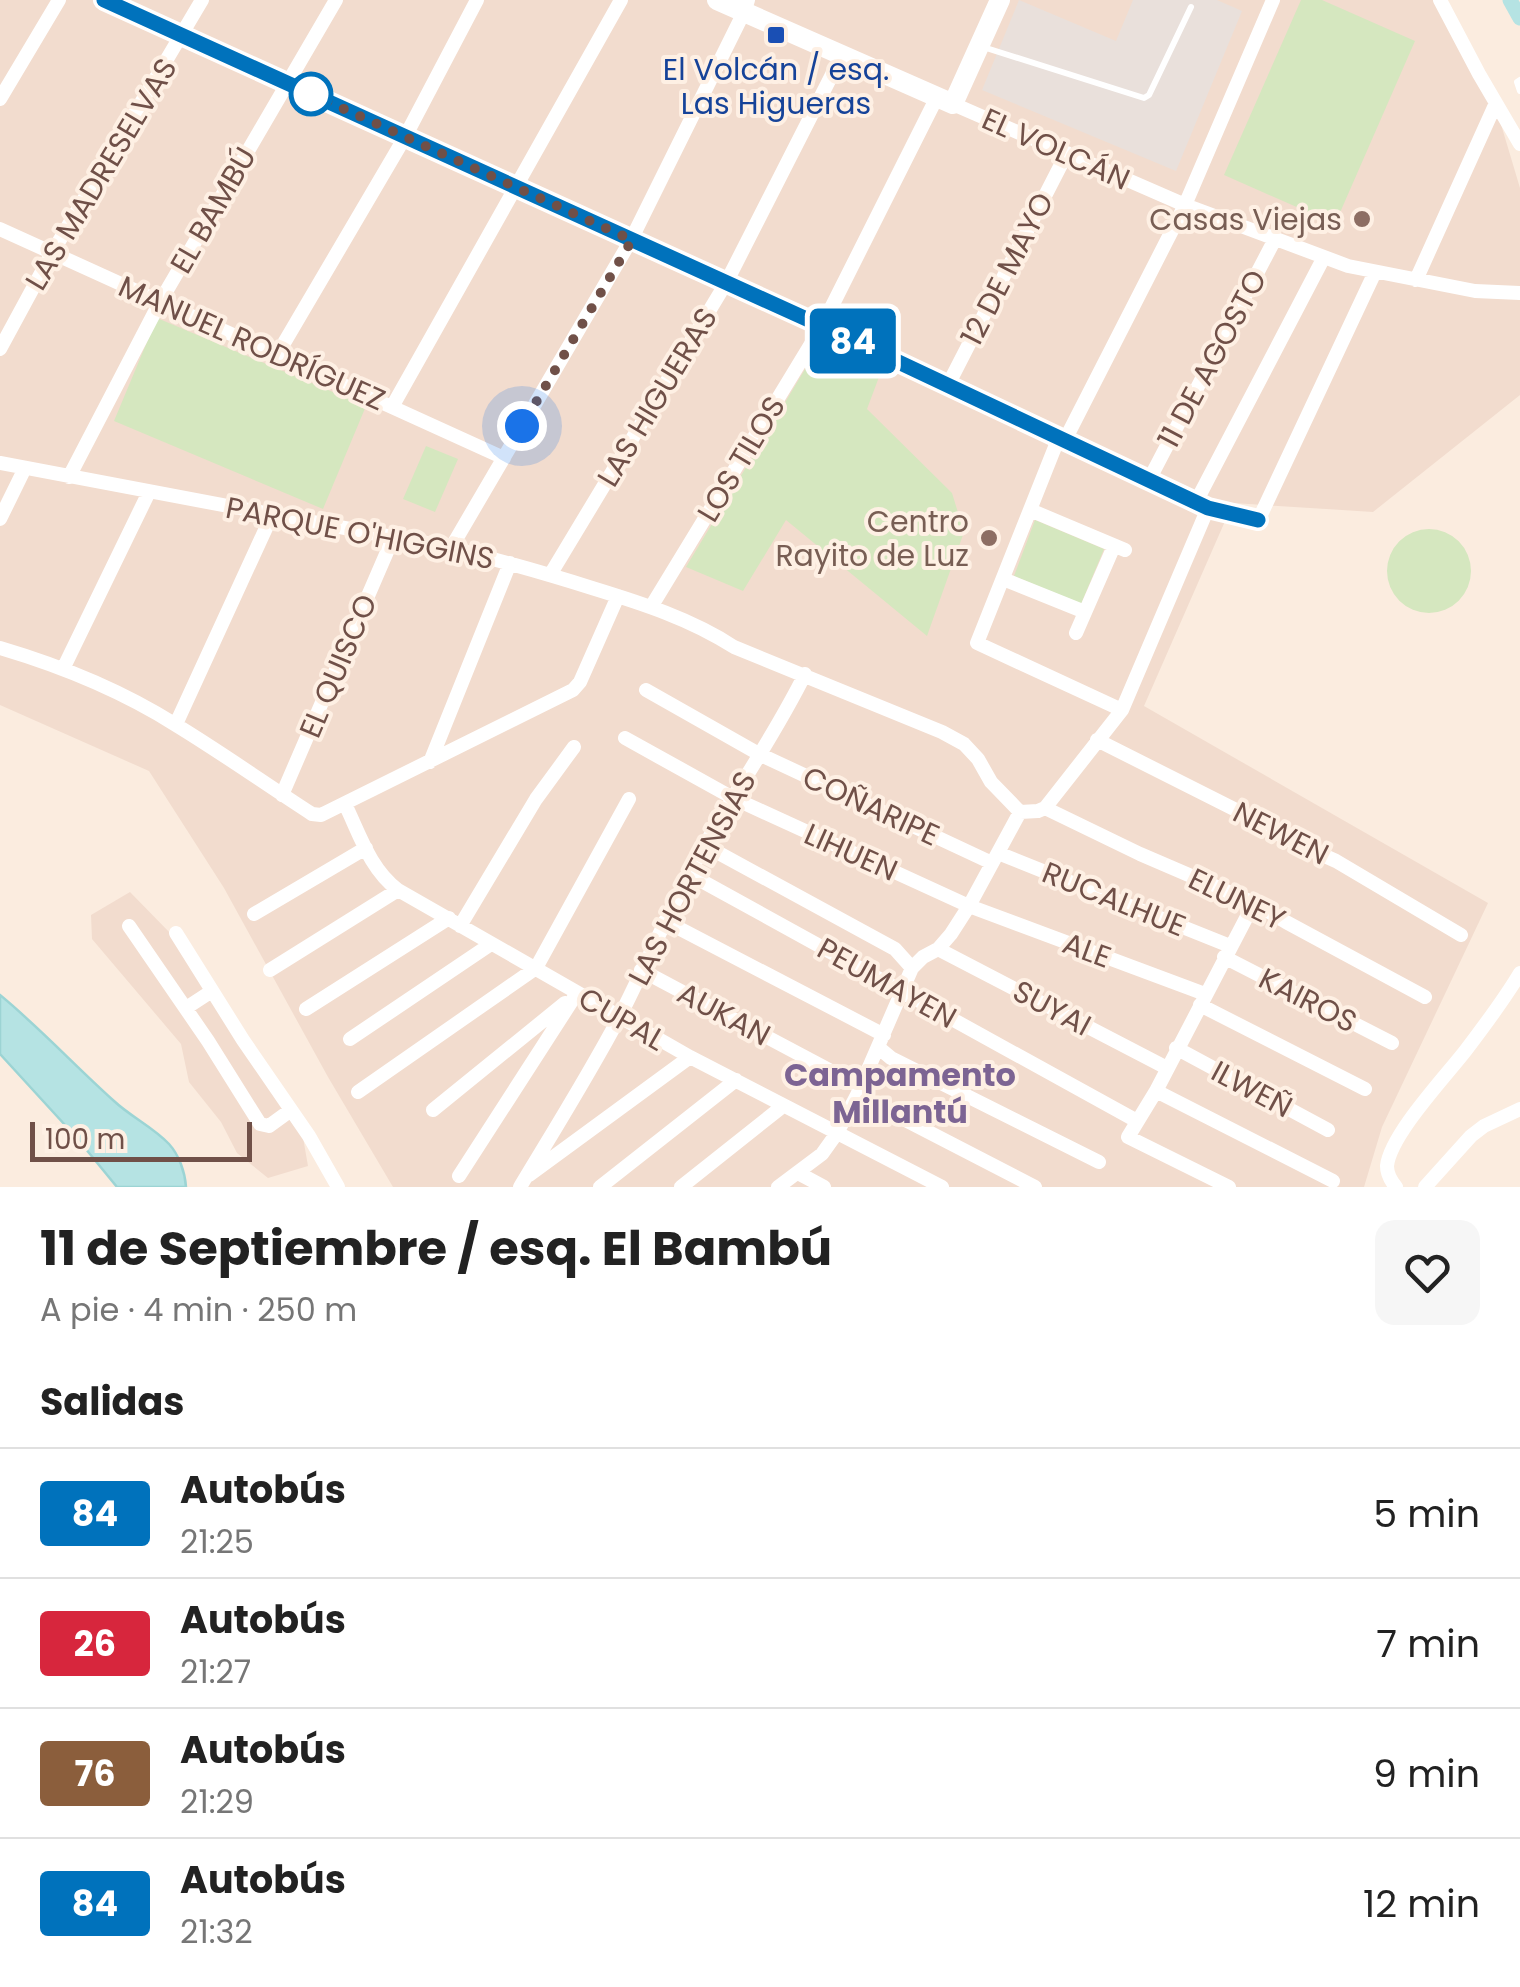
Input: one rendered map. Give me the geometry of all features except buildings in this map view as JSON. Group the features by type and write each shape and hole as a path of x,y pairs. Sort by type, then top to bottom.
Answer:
{"street":[{"path":"0,99 60,0"},
{"path":"104,0 822,326 1202,505 1258,520 1375,272"},
{"name":"LAS MADRESELVAS","path":"0,349 52,253 202,0"},
{"name":"EL BAMBÚ","path":"69,476 160,302 336,0"},
{"path":"277,355 405,137 477,0"},
{"path":"392,407 621,0"},
{"name":"EL VOLCÁN","path":"717,0 746,6 842,55 1185,205 1348,266 1475,291 1520,293"},
{"name":"LOS TILOS","path":"650,607 822,326 945,100 980,45 1000,0"},
{"path":"1122,710 977,643 1062,439 1185,205 1272,0"},
{"path":"1440,0 1520,144"},
{"path":"451,548 632,240 746,6"},
{"name":"LAS HIGUERAS","path":"550,575 726,283 842,55"},
{"path":"1416,280 1496,103"},
{"name":"12 DE MAYO","path":"948,386 1067,153"},
{"name":"MANUEL RODRÍGUEZ","path":"0,229 504,458"},
{"name":"11 DE AGOSTO","path":"1148,480 1275,239"},
{"path":"806,674 964,744 991,782 1020,812 1045,808 1122,710 1202,505 1324,257"},
{"name":"PARQUE O'HIGGINS","path":"0,463 451,548 510,563 650,607 806,674"},
{"path":"0,519 25,468"},
{"path":"64,669 148,492"},
{"path":"1030,510 1120,548 1076,633"},
{"path":"176,724 272,515"},
{"name":"EL QUISCO","path":"282,795 394,538"},
{"path":"430,762 510,563"},
{"path":"1003,579 1085,612"},
{"path":"0,648 64,669 176,724 312,814 321,814 576,688 618,596"},
{"name":"LAS HORTENSIAS","path":"522,1183 620,1016 704,846 783,720 806,674"},
{"name":"COÑARIPE","path":"646,690 759,754 995,858"},
{"name":"LIHUEN","path":"625,738 733,798 969,906"},
{"name":"NEWEN","path":"1098,740 1336,861 1460,934"},
{"path":"306,1009 454,922 574,747"},
{"path":"358,1092 536,968 629,799"},
{"name":"CUPAL","path":"345,804 384,879 398,890 690,1058 942,1187"},
{"name":"ELUNEY","path":"1045,808 1254,903 1425,997"},
{"path":"778,1187 822,1154 837,1133 912,968 951,934 1020,812"},
{"path":"704,846 895,949 912,968"},
{"path":"254,914 366,848"},
{"name":"RUCALHUE","path":"995,858 1227,951"},
{"name":"PEUMAYEN","path":"689,874 1138,1121"},
{"path":"270,970 398,890"},
{"path":"1229,1187 1128,1137 1254,903"},
{"name":"ALE","path":"969,906 1202,999 1365,1088"},
{"path":"666,921 882,1041 890,1058 1099,1162"},
{"path":"129,926 260,1124 269,1126 291,1110"},
{"path":"176,933 338,1187"},
{"path":"350,1040 490,944"},
{"name":"SUYAI","path":"938,949 1167,1068"},
{"name":"KAIROS","path":"1227,951 1392,1042"},
{"name":"AUKAN","path":"640,970 1035,1187"},
{"path":"1396,1187 1389,1179 1387,1165 1395,1146 1520,973"},
{"path":"186,1008 212,991"},
{"path":"433,1110 577,994"},
{"path":"459,1176 577,994"},
{"name":"ILWEÑ","path":"1176,1048 1328,1130"},
{"path":"522,1183 690,1058"},
{"path":"600,1187 736,1080"},
{"path":"1156,1091 1333,1180"},
{"path":"681,1187 783,1106"},
{"path":"1425,1187 1471,1136 1520,1108"},
{"path":"798,1173 824,1187"}],"lane":[{"path":"980,45 1144,98 1149,95 1192,6"},
{"path":"1520,80 1520,91"}],"shaded area":[{"path":"0,0 1436,0 1500,121 1520,188 1520,395 1373,512 1233,503 1144,706 1488,903 1382,1127 1364,1187 393,1187 224,888 149,771 0,705"},
{"path":"1019,0 1116,41 1133,0 1217,0 1242,11 1176,171 982,90"},
{"path":"130,892 172,935 301,1126 308,1166 268,1178 237,1153 221,1122 189,1082 181,1044 92,939 91,915"}],"green space":[{"path":"1301,0 1322,0 1415,41 1335,224 1224,175"},
{"path":"157,318 366,406 323,509 114,421"},
{"path":"830,344 882,369 867,409 952,493 964,532 927,636 786,520 743,591 686,567 819,346"},
{"path":"426,446 458,459 435,512 403,499"},
{"path":"1035,520 1104,549 1081,604 1014,576"},
{"path":"1429,529 1445,532 1459,541 1468,555 1468,587 1459,601 1445,610 1429,613 1413,610 1399,601 1390,587 1387,571 1390,555 1399,541 1413,532"}],"water":[{"path":"0,995 114,1101 169,1144 181,1164 186,1187 117,1187 0,1054"}],"waterway":[{"path":"1510,0 1520,18"}],"bus line":[{"name":"84","path":"104,0 822,326 1208,508 1258,520"}],"place":[{"name":"El Volcán / esq. Las Higueras","path":"776,35"},
{"name":"Casas Viejas","path":"1362,219"},
{"name":"Centro Rayito de Luz","path":"989,538"}],"district":[{"name":"Campamento Millantú","path":"900,1092"}],"route":[{"path":"311,94 632,240 522,426"}]}
